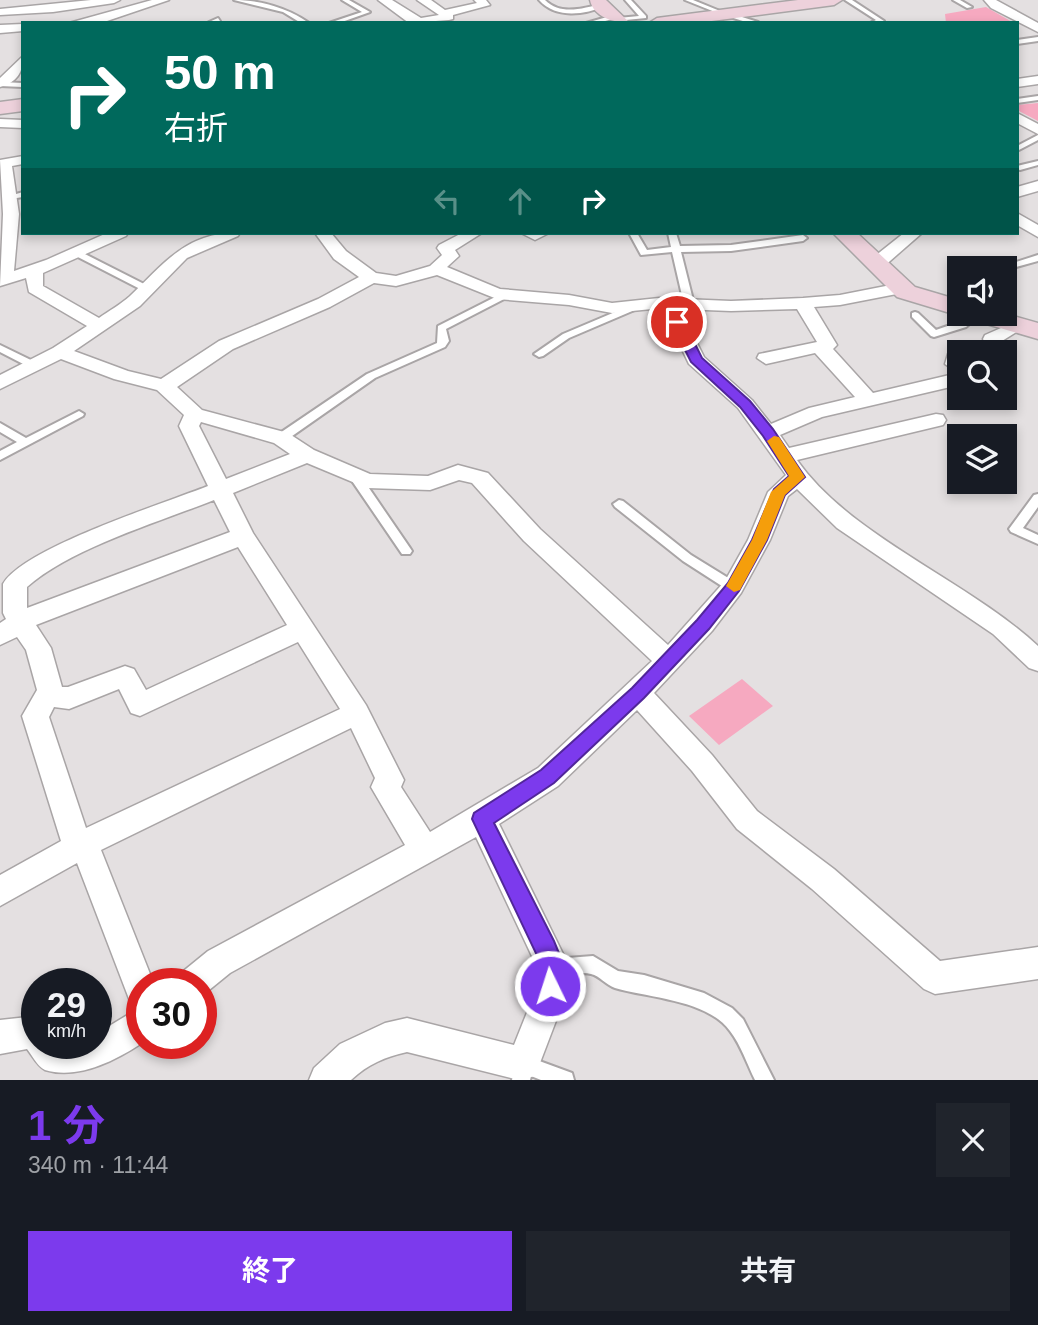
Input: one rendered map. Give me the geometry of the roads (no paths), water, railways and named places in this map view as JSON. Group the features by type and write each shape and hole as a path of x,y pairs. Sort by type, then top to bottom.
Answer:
{"main road":[{"path":"669,21 794,2 834,0"},
{"path":"0,108 21,117"},
{"path":"846,235 901,288 947,304"}],"street":[{"path":"0,12 53,9 114,0"},
{"path":"87,21 111,17 163,0"},
{"path":"384,0 416,21"},
{"path":"424,0 449,17 434,21"},
{"path":"445,13 484,5 480,0"},
{"path":"990,0 995,6 1038,29"},
{"path":"111,17 122,21"},
{"path":"0,29 21,27"},
{"path":"0,84 12,76 21,63"},
{"path":"1019,83 1038,80"},
{"path":"0,123 21,117"},
{"path":"1019,118 1036,129"},
{"path":"21,160 2,164 16,196 5,234 3,280 33,271 115,235"},
{"path":"1019,191 1038,186"},
{"path":"1019,219 1038,232"},
{"path":"0,383 60,352 98,326 147,289 181,254 227,235"},
{"path":"325,235 340,255 371,277 396,281 438,269 505,295 569,300 612,308 678,304 731,306 803,303 840,300 901,288"},
{"path":"438,269 439,265 451,256 445,248 470,235"},
{"path":"876,264 912,235"},
{"path":"33,271 35,288 98,326"},
{"path":"164,386 226,345 324,303 371,277"},
{"path":"766,358 828,345 803,303"},
{"path":"678,304 696,359 745,404 791,466 845,522 1002,626 1038,661"},
{"path":"993,340 1028,328"},
{"path":"820,347 869,400"},
{"path":"60,352 121,375 164,386 195,414 281,438 307,455 367,481 402,484 430,482 457,472 480,478 532,535 667,660"},
{"path":"768,433 816,412 947,382"},
{"path":"212,968 482,819 548,776 638,693 703,624 733,587 760,540 791,466 929,422 894,394"},
{"path":"195,414 189,426 218,490 243,536 357,713 390,780 385,787 424,849"},
{"path":"132,968 81,846 35,716 50,691 46,668 38,648 15,613 15,584 32,570 85,543 307,455"},
{"path":"0,635 22,622 243,536"},
{"path":"47,696 69,698 125,676 140,705 303,628"},
{"path":"638,693 702,763 747,820 823,879 936,978 1038,963"},
{"path":"0,891 81,846 357,713"},
{"path":"326,1080 352,1056 385,1040 407,1035 522,1072 546,1005 554,968 482,819"},
{"path":"0,1037 21,1033"},
{"path":"57,1059 72,1062 80,1059"}],"lane":[{"path":"237,0 285,12 302,21"},
{"path":"338,21 367,12 345,0"},
{"path":"542,0 547,7 557,11 608,10 643,16 628,0"},
{"path":"688,0 750,21"},
{"path":"848,0 881,21"},
{"path":"956,0 969,7"},
{"path":"592,21 608,10"},
{"path":"1019,42 1038,39"},
{"path":"0,84 21,85"},
{"path":"1019,101 1038,98"},
{"path":"1019,147 1036,129"},
{"path":"1020,168 1038,163"},
{"path":"634,235 644,253 731,247 803,238"},
{"path":"673,235 678,304"},
{"path":"75,252 147,289"},
{"path":"1017,264 1038,258"},
{"path":"281,438 371,376 441,345 444,341 441,328 505,295"},
{"path":"539,354 566,336 634,307"},
{"path":"915,315 934,334 959,326"},
{"path":"0,348 33,365"},
{"path":"0,456 79,414"},
{"path":"0,426 26,443"},
{"path":"354,475 406,551"},
{"path":"1038,498 1015,529 1038,540"},
{"path":"619,504 687,558 733,587"},
{"path":"554,968 593,965 615,979 644,984 704,1002 726,1014 737,1025 765,1080"},
{"path":"522,1072 565,1080"}]}
